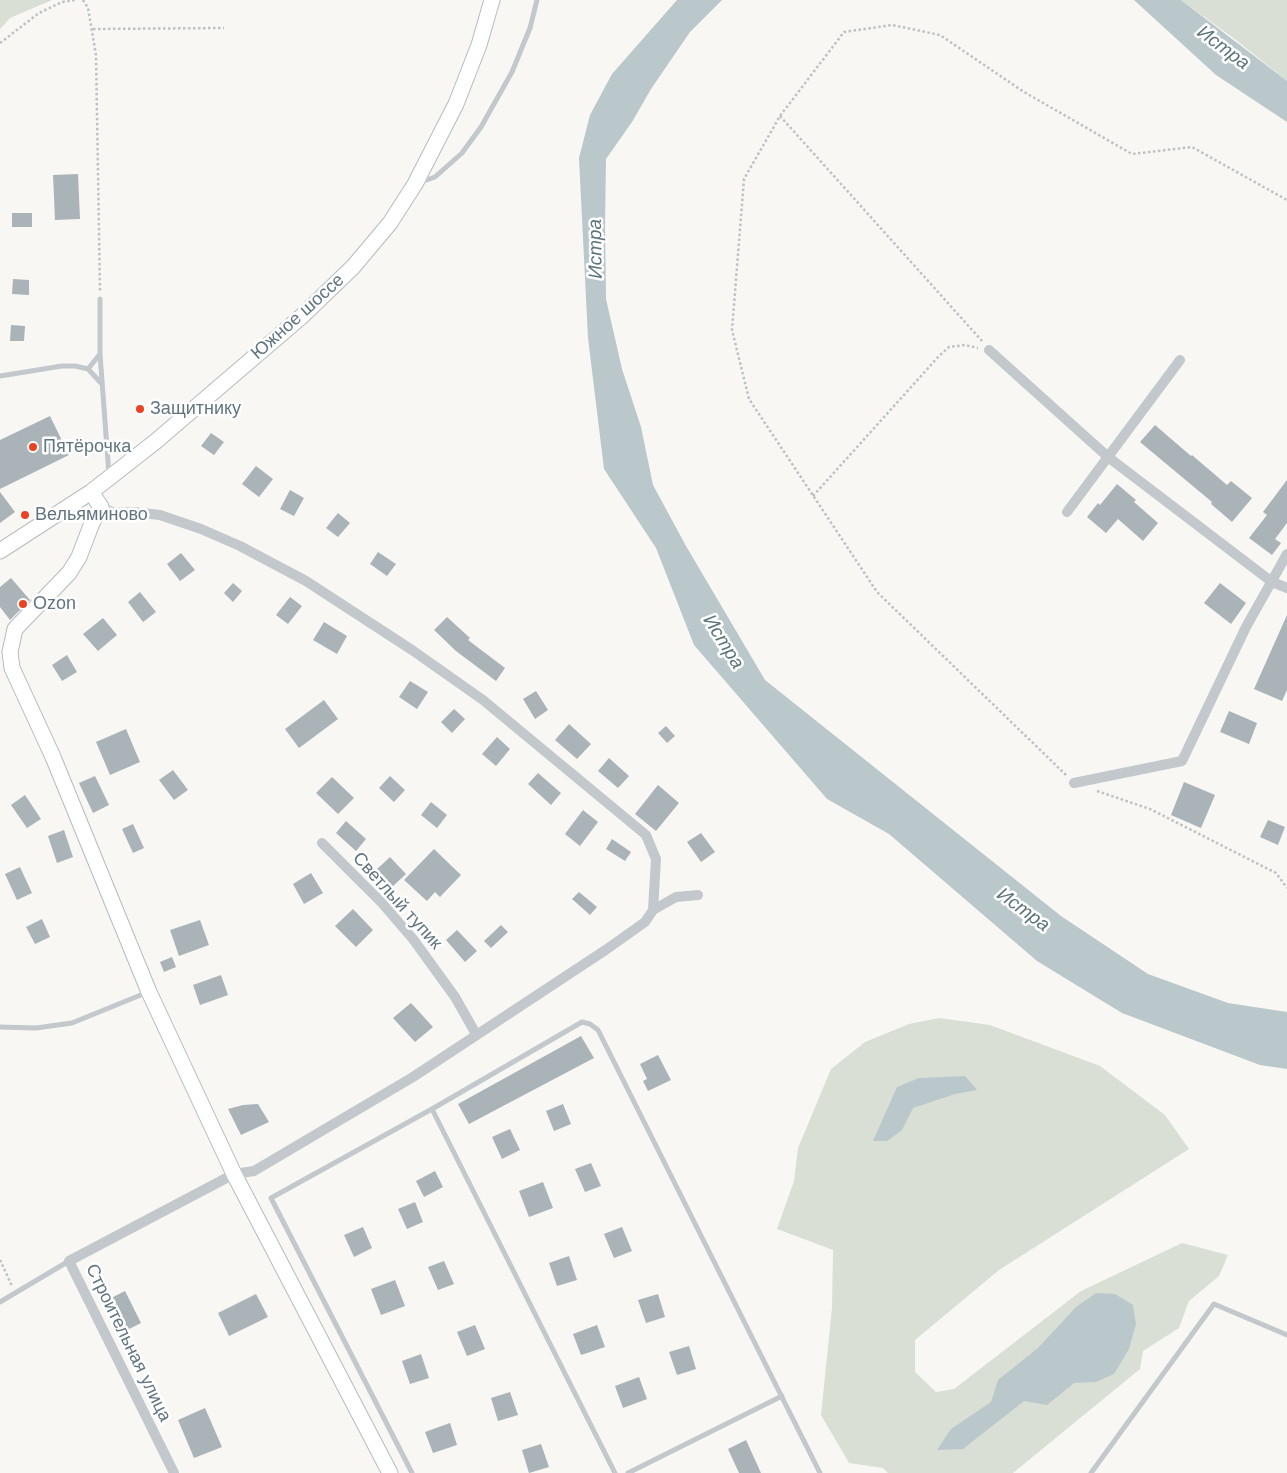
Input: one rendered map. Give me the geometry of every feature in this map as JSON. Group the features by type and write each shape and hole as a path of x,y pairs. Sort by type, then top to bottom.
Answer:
{"street":[{"name":"Южное шоссе","path":"0,551 91,492 155,442 301,317 353,267 390,223 415,184 456,104 479,45 492,0"},
{"path":"989,350 1108,457 1272,582 1287,588"},
{"path":"1067,512 1180,360"},
{"path":"91,492 101,507 115,513 133,512 160,515 201,529 240,546 306,581 412,650 483,700 646,835 656,859 653,910"},
{"path":"101,507 92,523 79,557 69,573 15,629 10,652 12,668 53,757 149,992 234,1174 390,1473"},
{"path":"1074,783 1182,761 1246,627 1287,554"},
{"name":"Светлый тупик","path":"322,843 382,903 414,939 454,997 476,1034"},
{"name":"Строительная улица","path":"174,1473 69,1261 234,1174 254,1171 413,1077 630,933 645,922 653,910 676,897 698,895"}],"lane":[{"path":"415,184 435,176 462,153 480,127 512,72 530,28 536,0"},
{"path":"100,299 100,354 110,478"},
{"path":"88,369 100,354"},
{"path":"0,376 62,366 75,366 88,369 102,384"},
{"path":"0,1027 36,1028 72,1023 149,992"},
{"path":"412,1473 271,1198 432,1109 582,1022 590,1024 598,1030 820,1473"},
{"path":"432,1109 615,1473"},
{"path":"0,1302 69,1261"},
{"path":"1090,1473 1214,1304 1287,1335"},
{"path":"628,1473 782,1396"}],"path":[{"path":"0,44 39,13 62,2 75,0"},
{"path":"83,0 88,8 96,54 100,299"},
{"path":"1287,200 1192,147 1132,154 1024,92 940,35 892,25 844,32 780,116 744,179 732,330 748,399 877,592 1074,783 1158,814 1276,873 1287,888"},
{"path":"92,29 224,28"},
{"path":"780,116 989,350"},
{"path":"813,496 949,347 964,345 989,350"},
{"path":"0,1260 16,1294"}],"shaded area":[{"path":"0,0 52,0 10,18 0,29"},
{"path":"1181,0 1287,0 1287,81 1236,40"},
{"path":"939,1018 990,1025 1100,1066 1165,1115 1189,1149 999,1270 915,1340 915,1372 936,1392 954,1389 1081,1291 1182,1243 1228,1255 1219,1276 1189,1301 1179,1328 1143,1351 1140,1369 1013,1473 888,1473 883,1468 849,1463 821,1415 832,1308 833,1250 777,1229 794,1181 798,1148 831,1069 865,1042 909,1024"}],"water":[{"name":"Истра","path":"677,0 722,0 690,32 606,159 606,299 622,369 641,427 653,485 686,546 765,680 1061,916 1148,974 1228,1003 1287,1012 1287,1069 1260,1065 1122,1013 1037,961 889,834 827,799 694,645 656,548 604,469 588,338 579,158 590,115 612,74"},
{"name":"Истра","path":"1134,0 1181,0 1287,81 1287,122 1216,75"},
{"path":"965,1076 977,1090 955,1094 913,1108 902,1130 887,1141 873,1141 897,1087 919,1078"},
{"path":"1096,1293 1115,1294 1133,1305 1136,1324 1129,1349 1114,1374 1096,1382 1074,1383 1047,1405 1024,1401 963,1449 937,1450 951,1429 991,1402 998,1380 1038,1348 1076,1307"}],"building":[{"path":"78,174 80,219 55,220 53,175"},
{"path":"12,213 32,213 32,227 12,227"},
{"path":"13,279 29,280 29,295 12,294"},
{"path":"11,325 25,326 24,341 10,341"},
{"name":"Пятёрочка","path":"50,416 69,455 0,489 0,440"},
{"path":"1155,425 1227,485 1231,481 1252,498 1232,522 1211,504 1212,502 1140,442"},
{"path":"211,433 224,442 214,455 201,446"},
{"path":"256,466 273,479 259,497 242,484"},
{"path":"1287,480 1287,523 1275,539 1281,543 1272,555 1249,538 1267,515 1263,512"},
{"path":"1117,484 1136,500 1134,502 1158,523 1143,541 1118,519 1106,533 1087,517 1098,503 1100,505"},
{"path":"290,490 304,498 294,516 280,509"},
{"path":"0,492 15,512 0,523"},
{"path":"338,513 350,523 338,537 326,528"},
{"path":"378,552 396,564 387,576 370,564"},
{"path":"181,553 195,570 180,581 167,564"},
{"path":"11,578 30,600 10,620 0,607 0,587"},
{"path":"233,583 242,591 233,602 224,593"},
{"path":"1220,583 1246,603 1231,624 1204,603"},
{"path":"140,592 156,612 143,622 128,602"},
{"path":"290,597 302,606 288,624 276,615"},
{"path":"1287,615 1287,690 1282,701 1254,689"},
{"path":"447,617 470,638 468,640 505,668 496,681 456,651 434,630"},
{"path":"103,618 117,635 98,651 83,634"},
{"path":"324,622 347,636 337,654 313,640"},
{"path":"67,655 77,672 62,681 52,665"},
{"path":"410,681 428,692 417,709 399,697"},
{"path":"536,691 548,710 535,719 523,699"},
{"path":"324,700 338,719 299,748 285,729"},
{"path":"454,709 465,719 452,733 441,722"},
{"path":"1229,711 1257,723 1249,744 1220,732"},
{"path":"569,724 591,744 577,759 555,740"},
{"path":"666,726 675,736 667,743 658,733"},
{"path":"126,729 140,762 110,775 96,742"},
{"path":"497,737 510,749 496,766 482,754"},
{"path":"609,758 629,776 618,788 598,771"},
{"path":"173,770 188,790 174,800 159,780"},
{"path":"538,773 561,793 551,805 528,784"},
{"path":"95,776 109,805 93,813 79,783"},
{"path":"390,776 405,790 394,802 379,788"},
{"path":"332,777 354,798 338,814 316,793"},
{"path":"1184,782 1215,795 1201,828 1171,815"},
{"path":"658,785 679,803 656,831 635,814"},
{"path":"25,795 41,819 27,828 11,805"},
{"path":"431,802 447,815 437,828 421,815"},
{"path":"583,810 598,822 580,846 565,834"},
{"path":"1268,820 1285,827 1278,845 1260,837"},
{"path":"346,821 366,839 356,851 336,833"},
{"path":"133,824 144,848 133,853 122,829"},
{"path":"64,830 73,857 57,863 48,836"},
{"path":"701,833 715,852 701,862 687,842"},
{"path":"612,839 631,852 625,861 606,849"},
{"path":"434,849 461,875 440,897 435,892 427,901 404,880"},
{"path":"390,857 406,874 392,887 376,870"},
{"path":"20,867 32,893 17,900 5,874"},
{"path":"311,873 323,893 304,904 293,884"},
{"path":"579,892 597,907 590,915 572,899"},
{"path":"353,909 373,930 356,947 335,926"},
{"path":"42,919 50,937 35,944 26,927"},
{"path":"200,920 209,945 179,956 170,930"},
{"path":"501,925 508,932 491,948 484,941"},
{"path":"457,930 477,951 465,962 446,940"},
{"path":"172,957 176,967 164,972 160,962"},
{"path":"221,975 228,995 200,1005 193,985"},
{"path":"411,1003 433,1027 415,1042 393,1018"},
{"path":"581,1036 594,1058 469,1124 458,1104"},
{"path":"658,1055 671,1080 648,1091 643,1081 647,1079 640,1064"},
{"path":"258,1104 269,1122 241,1135 228,1109"},
{"path":"563,1104 571,1124 554,1131 546,1111"},
{"path":"510,1129 520,1150 502,1159 492,1137"},
{"path":"591,1163 601,1186 585,1192 575,1169"},
{"path":"435,1171 443,1187 424,1197 416,1181"},
{"path":"543,1182 553,1208 529,1217 519,1191"},
{"path":"415,1202 423,1222 407,1229 398,1209"},
{"path":"363,1227 372,1248 354,1257 344,1235"},
{"path":"622,1227 632,1251 614,1258 604,1234"},
{"path":"569,1256 577,1280 557,1286 549,1263"},
{"path":"444,1261 454,1284 438,1290 428,1267"},
{"path":"395,1280 405,1306 381,1315 371,1289"},
{"path":"125,1291 141,1323 119,1334 103,1302"},
{"path":"256,1294 268,1317 229,1336 218,1313"},
{"path":"658,1294 665,1317 646,1323 638,1300"},
{"path":"475,1325 485,1349 467,1356 457,1332"},
{"path":"597,1325 605,1347 581,1355 573,1334"},
{"path":"689,1346 696,1369 677,1375 669,1352"},
{"path":"421,1354 429,1378 410,1384 402,1361"},
{"path":"639,1377 647,1399 623,1408 615,1386"},
{"path":"510,1392 518,1415 498,1421 491,1398"},
{"path":"205,1408 222,1447 194,1458 178,1420"},
{"path":"450,1423 457,1445 433,1453 425,1432"},
{"path":"746,1440 761,1473 739,1473 728,1449"},
{"path":"541,1444 549,1467 529,1473 522,1450"}],"place":[{"name":"Защитнику","path":"140,409"},
{"name":"Пятёрочка","path":"33,447"},
{"name":"Вельяминово","path":"25,515"},
{"name":"Ozon","path":"23,604"}]}
